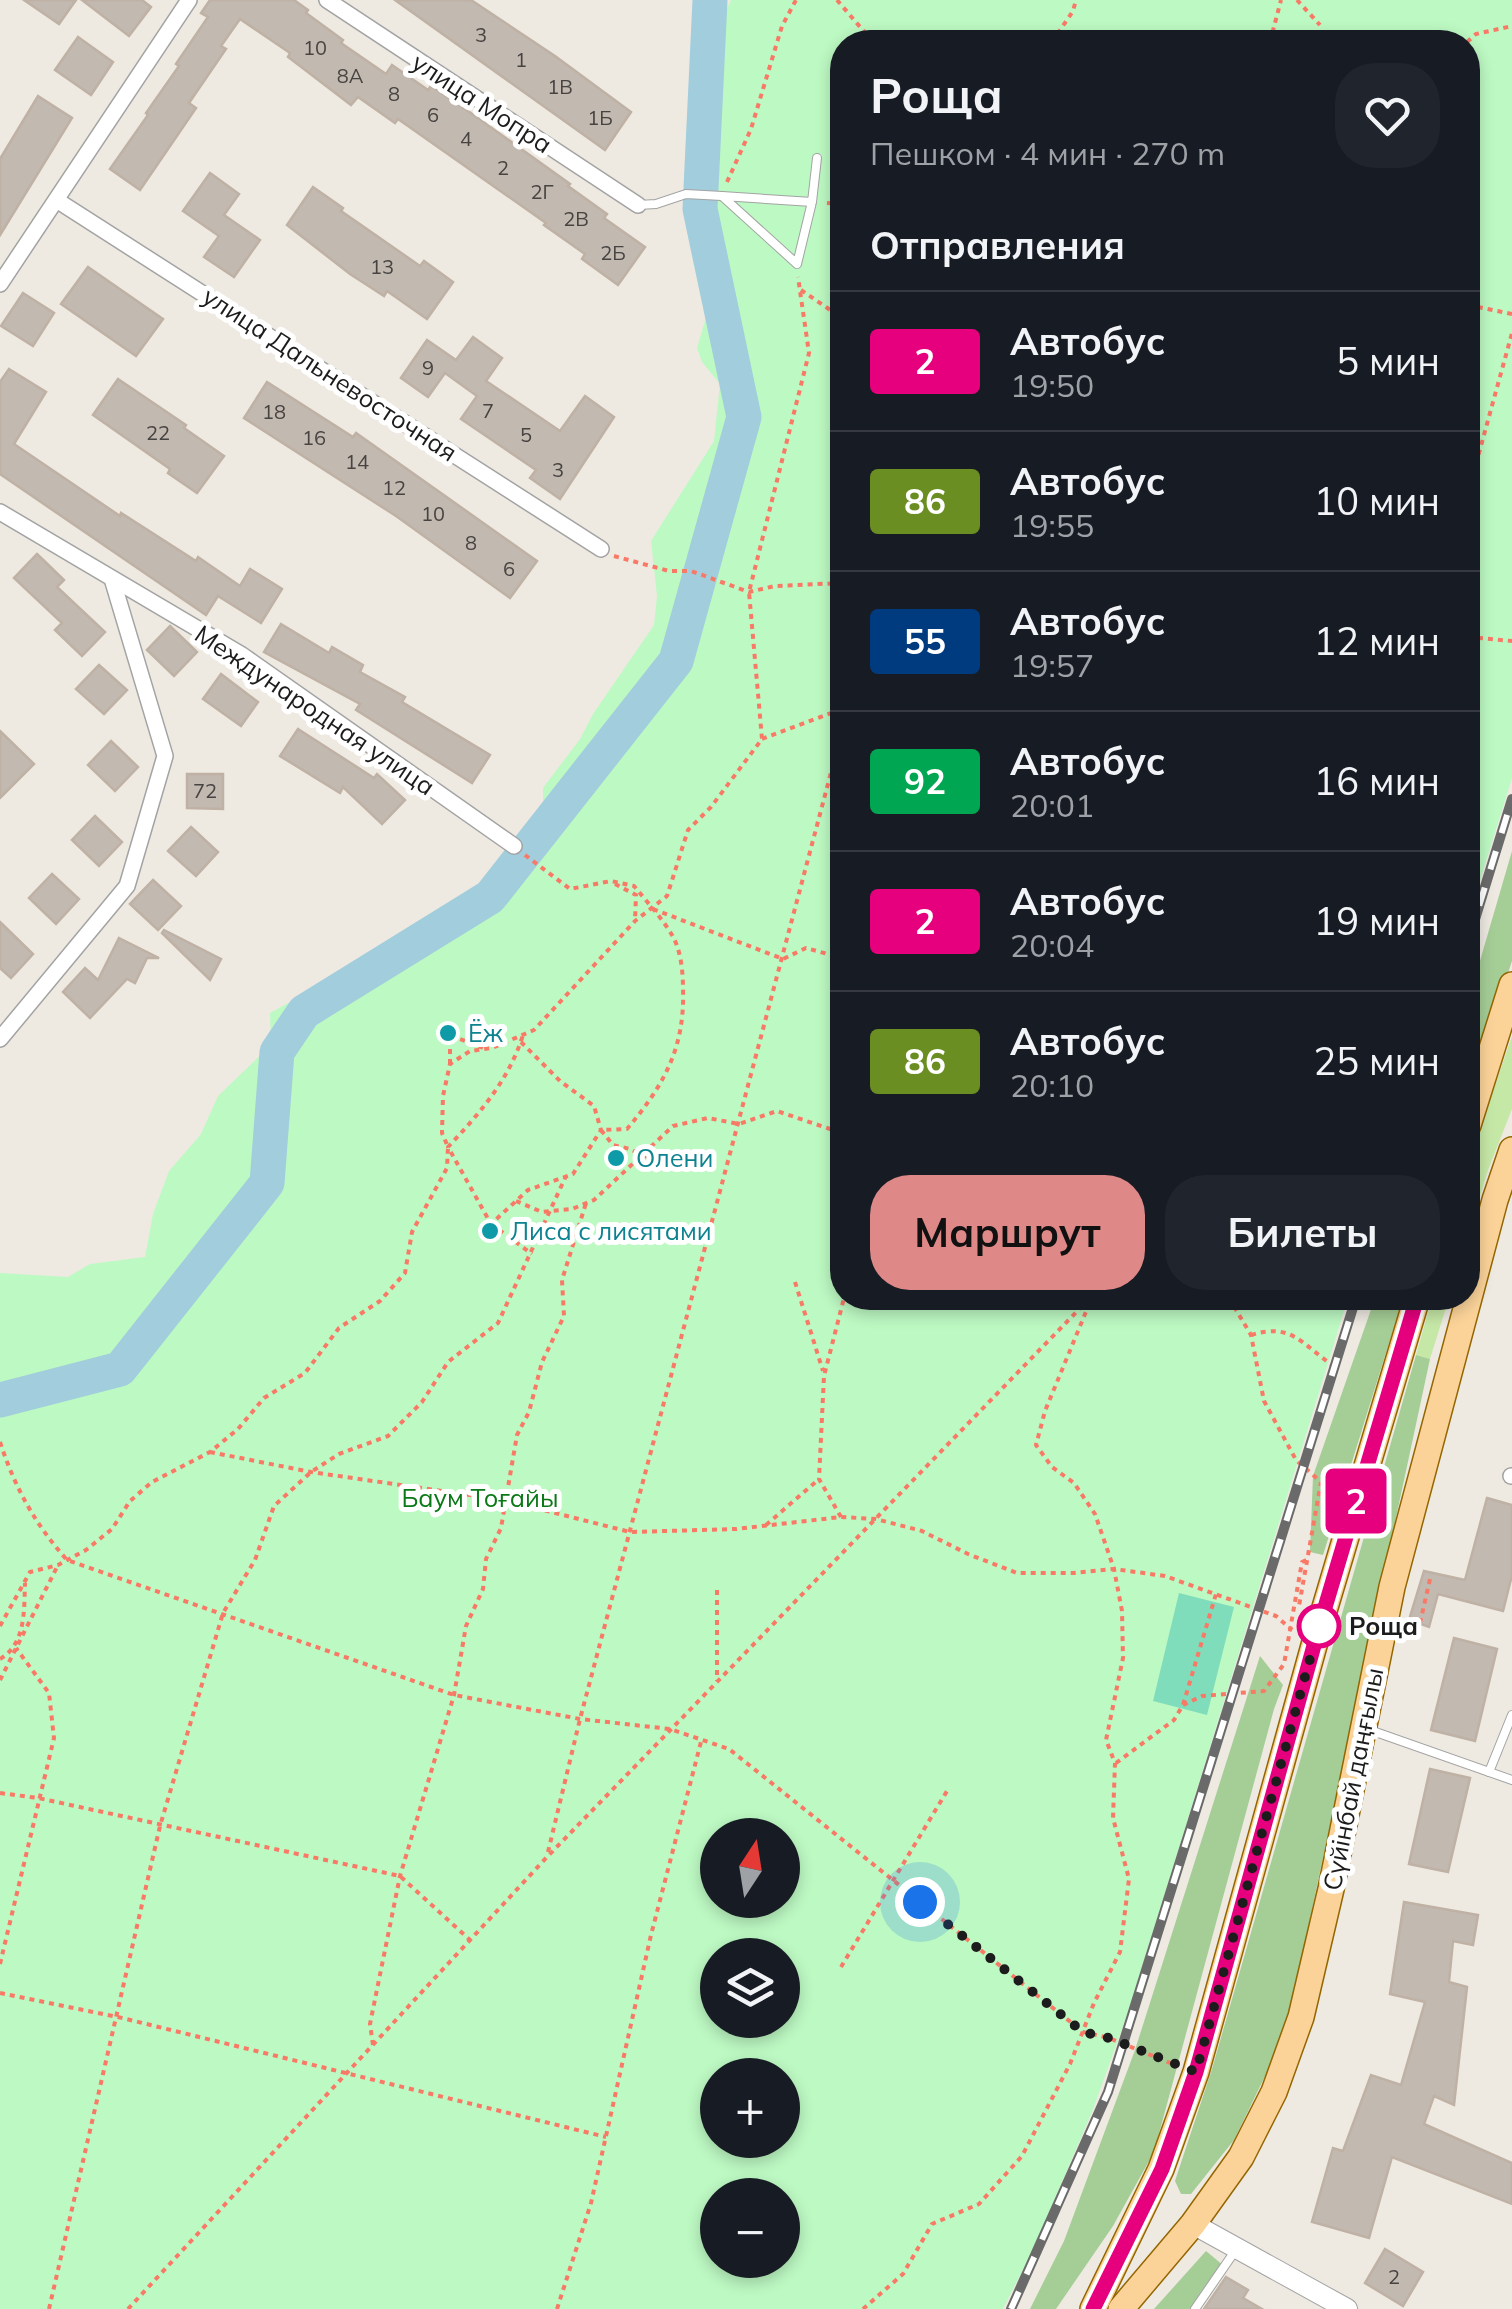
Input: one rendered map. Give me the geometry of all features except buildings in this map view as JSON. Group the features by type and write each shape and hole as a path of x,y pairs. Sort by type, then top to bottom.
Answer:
{"main road":[{"path":"1480,1087 1512,985"},
{"name":"Сүйінбай даңғылы","path":"1480,1253 1512,1150"},
{"path":"1092,2309 1162,2169 1196,2072 1318,1631 1414,1310"},
{"name":"Сүйінбай даңғылы","path":"1121,2309 1194,2224 1241,2157 1274,2092 1301,2017 1392,1587 1465,1310"}],"street":[{"path":"0,284 189,0"},
{"name":"улица Мопра","path":"327,0 638,205"},
{"name":"улица Дальневосточная","path":"58,200 601,549"},
{"name":"Международная улица","path":"0,512 242,656 514,846"},
{"path":"0,1037 127,886 164,756 113,582"},
{"path":"1194,2224 1347,2309"}],"lane":[{"path":"722,196 796,264 812,202 817,158"},
{"path":"638,205 656,204 686,194 812,202"},
{"path":"1489,1772 1512,1715"},
{"path":"1363,1728 1512,1780"},
{"path":"1195,2309 1236,2249"}],"path":[{"path":"722,196 751,128 782,26 796,0"},
{"path":"837,0 863,30"},
{"path":"1060,30 1076,0"},
{"path":"1273,30 1281,0"},
{"path":"1297,0 1320,25"},
{"path":"1480,33 1512,26"},
{"path":"762,739 748,592 809,353 796,264"},
{"path":"799,289 830,310"},
{"path":"1480,307 1512,314"},
{"path":"1480,449 1512,333"},
{"path":"601,549 622,560 691,571 748,592 775,586 830,584"},
{"path":"1480,638 1512,641"},
{"path":"450,1064 470,1051 534,1030 635,922 667,896 688,830 762,739 830,714"},
{"path":"547,1857 580,1719 830,777"},
{"path":"514,846 570,889 611,881 634,886 674,938 682,972 684,1016 676,1050 655,1096 627,1129 601,1130"},
{"path":"611,881 636,895 635,922"},
{"path":"653,910 783,959 806,948 830,955"},
{"path":"485,1049 450,1035 442,1133 492,1224 532,1254"},
{"path":"0,1626 30,1572 58,1565 86,1550 112,1529 130,1501 152,1482 210,1452 264,1398 305,1372 339,1328 380,1300 405,1273 412,1232 447,1168 448,1148 512,1068 523,1035"},
{"path":"521,1042 560,1081 594,1106 601,1130 613,1145 645,1157 642,1168"},
{"path":"516,1201 542,1212 586,1203 623,1176 672,1126 708,1118 739,1124 777,1111 830,1129"},
{"path":"492,1224 538,1184 573,1174 601,1130"},
{"path":"50,2309 160,1826 223,1613 255,1560 274,1506 311,1472 339,1454 388,1436 422,1402 448,1362 498,1323 566,1176"},
{"path":"372,2045 370,2024 400,1876 454,1695 466,1626 483,1589 486,1559 500,1528 517,1436 529,1412 542,1362 564,1316 562,1280 586,1203"},
{"path":"795,1282 824,1376"},
{"path":"841,1310 824,1376 820,1479 841,1517"},
{"path":"128,2309 547,1857 1079,1310"},
{"path":"863,2309 903,2274 932,2224 979,2204 1022,2156 1070,2064 1120,1952 1129,1879 1113,1818 1115,1763 1106,1740 1122,1658 1122,1611 1114,1568 1094,1514 1074,1484 1052,1467 1036,1445 1045,1412 1086,1310"},
{"path":"1237,1310 1251,1335 1264,1401 1296,1460 1320,1482 1299,1606"},
{"path":"1251,1335 1271,1329 1296,1335 1335,1367"},
{"path":"0,1442 13,1481 40,1528 67,1560 454,1695 580,1719 670,1728 729,1749 1083,2032 1109,2038 1196,2072"},
{"path":"210,1452 311,1472 504,1500 630,1532 766,1526 841,1517 876,1519 922,1531 1016,1573 1114,1568 1165,1576 1276,1616 1292,1630"},
{"path":"766,1526 820,1479"},
{"path":"1183,1705 1202,1696 1264,1692 1284,1664 1302,1562 1308,1559"},
{"path":"0,1680 58,1565"},
{"path":"1420,1623 1430,1579"},
{"path":"0,1660 10,1654 24,1624 26,1581"},
{"path":"717,1590 717,1681"},
{"path":"1115,1763 1174,1720 1183,1705 1216,1594"},
{"path":"0,1964 54,1738 49,1693 16,1648"},
{"path":"557,2309 591,2202 702,1738"},
{"path":"841,1967 946,1791"},
{"path":"0,1793 400,1876 470,1940"},
{"path":"0,1993 118,2017 606,2137"}],"green space":[{"name":"Баум Тоғайы","path":"731,0 1512,0 1512,778 1480,881 1480,30 830,30 830,1310 1344,1310 1130,2007 1092,2112 1033,2250 1003,2309 0,2309 0,1273 68,1277 90,1264 145,1257 153,1214 169,1171 201,1134 218,1096 271,1045 270,1013 428,926 460,917 490,897 543,838 543,788 580,739 654,625 657,596 651,541 714,441 720,384 702,362 697,348 721,266 708,205 713,37"},
{"path":"1512,851 1512,961 1480,1058 1480,961"},
{"path":"1512,1036 1512,1109 1480,1196 1480,1129"},
{"path":"1371,1310 1399,1310 1323,1555 1310,1552 1313,1476"},
{"path":"1429,1310 1445,1310 1430,1359 1416,1355"},
{"path":"1416,1355 1430,1359 1285,2035 1234,2140 1191,2194 1181,2194 1175,2181 1212,2069"},
{"path":"1179,1593 1234,1607 1207,1715 1153,1701"},
{"path":"1260,1656 1283,1685 1154,2152 1113,2226 1056,2309 1030,2309 1064,2241 1135,2050"},
{"path":"1206,2251 1224,2266 1195,2309 1154,2309"}],"waterway":[{"path":"0,1400 120,1369 267,1183 277,1052 304,1012 490,897 676,661 744,417 700,209 710,0"}],"railway":[{"path":"1480,903 1512,799"},
{"path":"1011,2309 1108,2092 1352,1310"}],"bus line":[{"name":"2","path":"1093,2309 1162,2169 1196,2072 1318,1631 1414,1310"}],"place":[{"name":"Ёж","path":"448,1033"},
{"name":"Олени","path":"616,1158"},
{"name":"Лиса с лисятами","path":"490,1231"},
{"name":"Роща","path":"1319,1626"}],"route":[{"path":"920,1902 1083,2032 1109,2038 1196,2072 1319,1626"}]}
